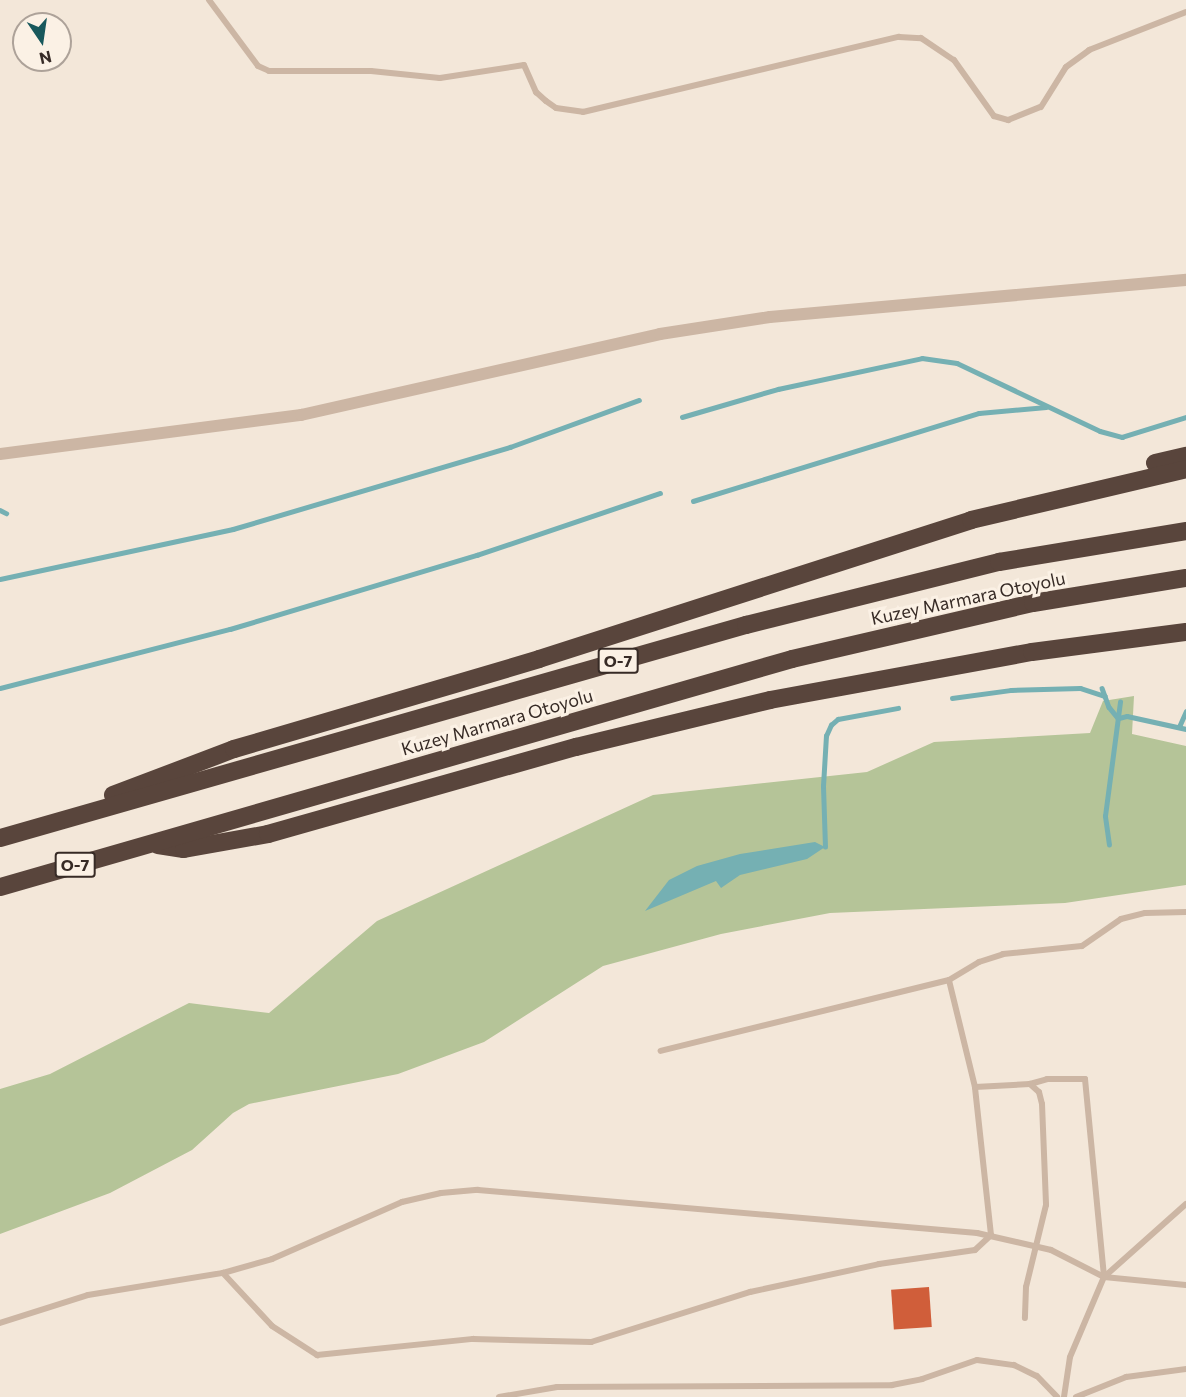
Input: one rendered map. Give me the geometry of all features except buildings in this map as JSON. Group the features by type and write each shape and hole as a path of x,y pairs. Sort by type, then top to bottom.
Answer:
{"highway":[{"path":"916,537 986,505 1186,456"},
{"path":"57,821 172,771 234,749 539,659 916,537 1073,493 1186,470"},
{"name":"Kuzey Marmara Otoyolu","path":"0,837 746,625 999,562 1186,531"},
{"name":"Kuzey Marmara Otoyolu","path":"0,887 792,660 1033,603 1186,578"},
{"path":"150,844 184,849 268,834 695,716 918,671 1102,642 1186,632"},
{"path":"1102,642 1186,643"}],"street":[{"path":"0,454 301,415 660,334 770,317 1186,280"}],"lane":[{"path":"209,0 258,66 269,72 372,71 440,78 525,65 536,92 546,101 556,108 582,112 899,38 921,38 954,60 994,116 1008,120 1041,107 1058,77 1082,54 1186,12"},
{"path":"661,1051 949,981 979,962 1003,954 1082,946 1121,919 1145,913 1186,912"},
{"path":"949,981 975,1087 991,1235"},
{"path":"975,1087 1030,1084 1047,1079 1085,1079 1104,1277"},
{"path":"1025,1318 1026,1287 1046,1205 1042,1104 1039,1092 1030,1084"},
{"path":"0,1323 88,1295 223,1273 272,1259 402,1202 441,1192 478,1190 991,1235 1035,1246 1104,1277 1144,1284 1186,1285"},
{"path":"1064,1397 1070,1357 1104,1277 1186,1204"},
{"path":"223,1273 272,1326 317,1355 473,1339 591,1342 750,1292 879,1264 975,1250 991,1235"},
{"path":"499,1397 557,1387 892,1385 977,1360 1014,1365 1037,1376 1057,1397"},
{"path":"1077,1397 1126,1377 1186,1369"}],"green space":[{"path":"1134,696 1132,734 1186,746 1186,885 1065,903 830,913 721,934 603,966 484,1042 398,1074 249,1104 233,1113 192,1150 110,1193 0,1234 0,1089 50,1074 189,1003 269,1013 377,921 653,795 867,772 934,742 1090,733 1103,701"}],"water":[{"path":"815,842 825,847 807,859 740,875 721,888 716,881 645,911 669,880 697,866 740,854"}],"waterway":[{"path":"682,417 778,389 922,358 957,363 1100,431 1122,437 1186,417"},
{"path":"0,579 233,529 510,447 639,400"},
{"path":"693,501 979,413 1046,407"},
{"path":"0,688 230,629 477,555 660,493"},
{"path":"0,510 6,513"},
{"path":"952,698 1011,690 1080,688 1105,696"},
{"path":"1102,688 1109,707 1118,718"},
{"path":"1109,845 1105,816 1120,702"},
{"path":"825,847 823,786 826,736 831,725 838,719 898,708"},
{"path":"1179,727 1186,711"},
{"path":"1119,718 1127,716 1186,729"}]}
